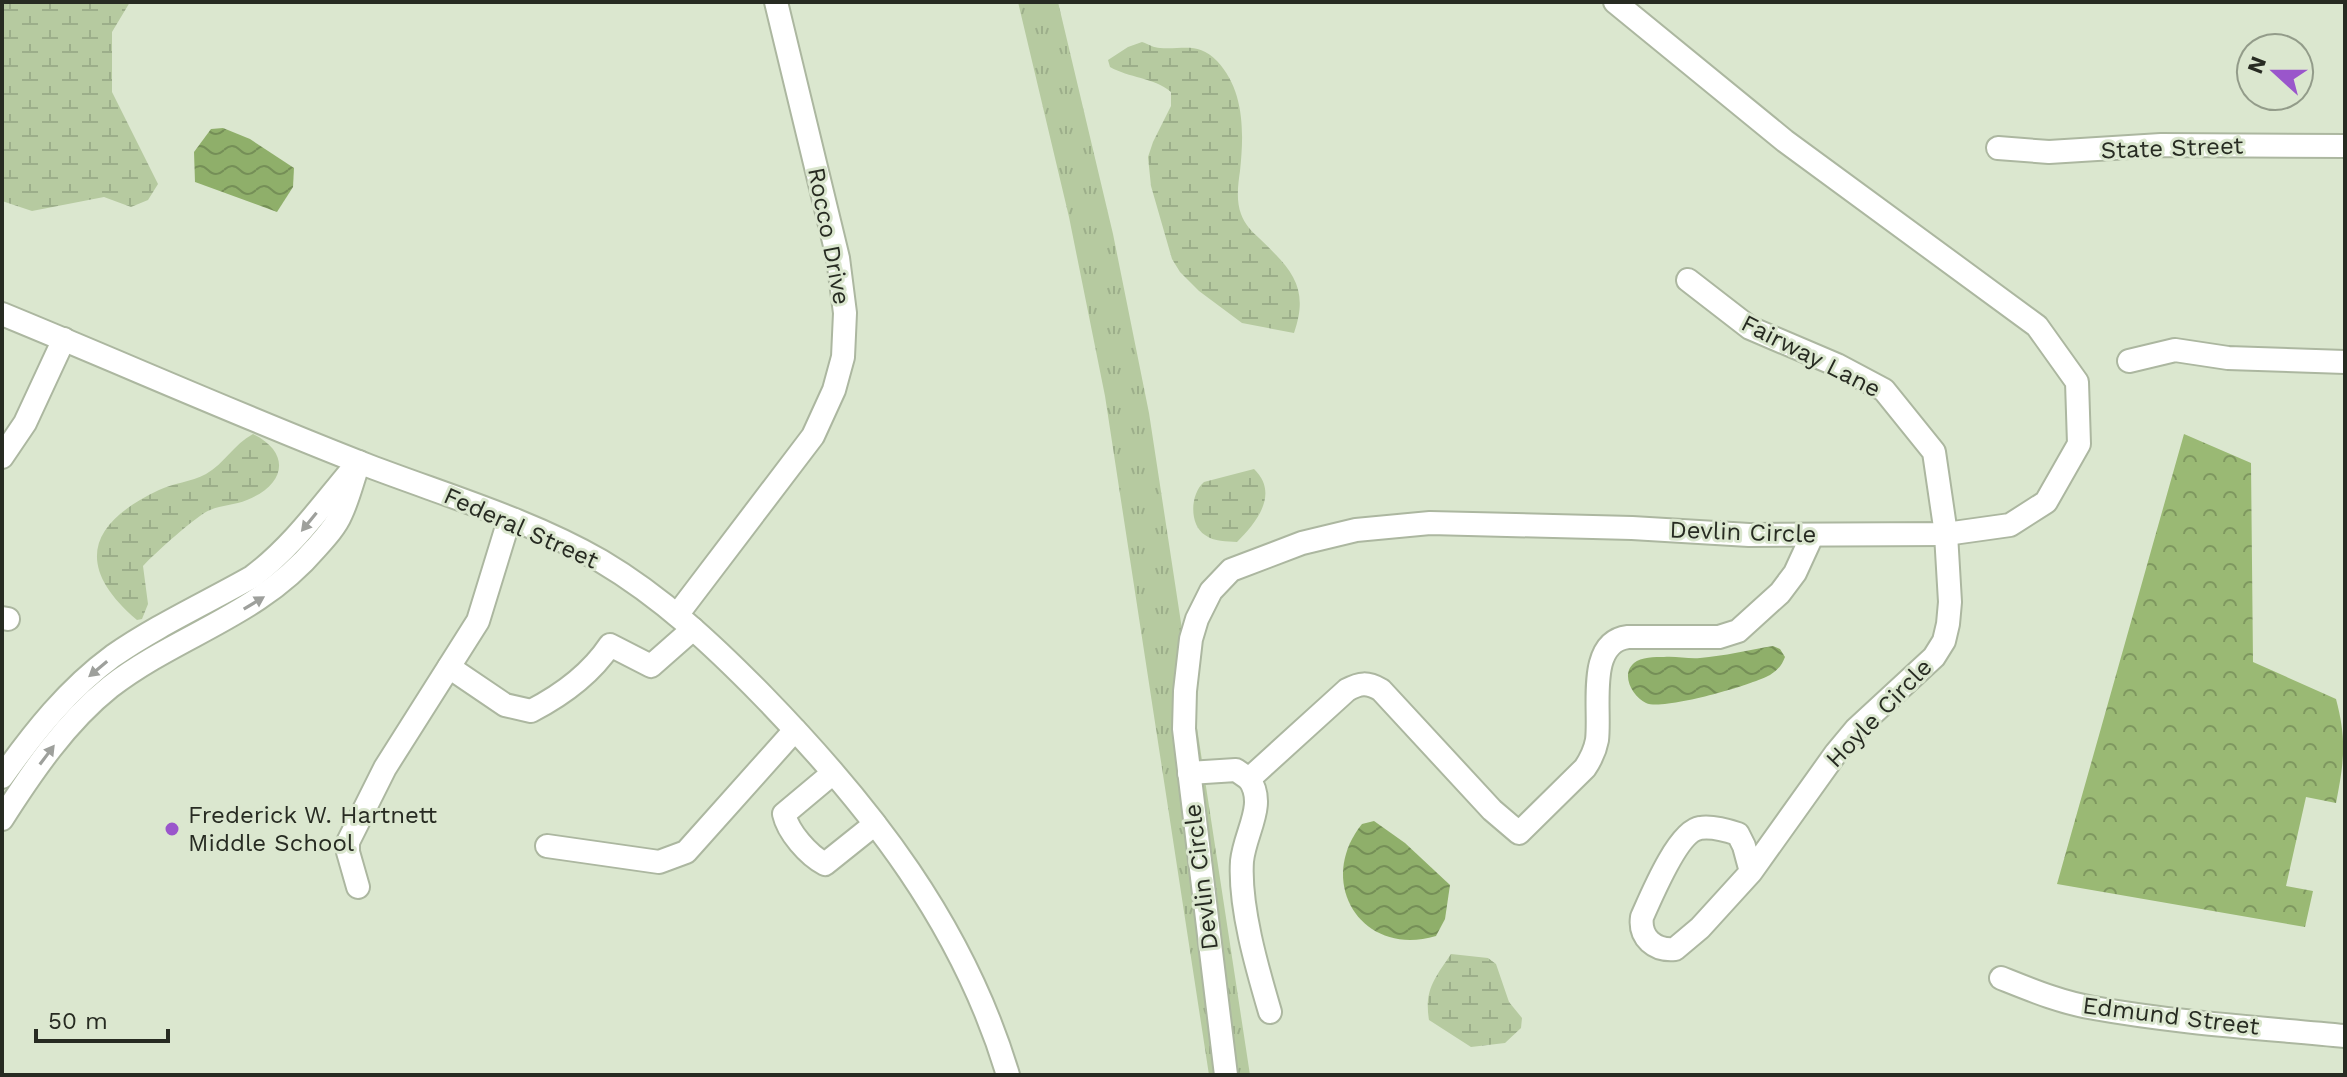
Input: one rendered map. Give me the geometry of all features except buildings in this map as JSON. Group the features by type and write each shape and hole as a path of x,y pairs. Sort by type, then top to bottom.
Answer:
{"street":[{"name":"Rocco Drive","path":"449,667 505,705 531,711 564,695 610,645 651,666 685,622 813,436 834,390 843,357 845,313 838,258 776,2"},
{"name":"Devlin Circle","path":"1226,1075 1184,729 1191,639 1211,591 1231,570 1245,562 1302,543 1356,530 1430,523 1517,523 1812,536 1946,534 2010,525 2046,502 2079,444 2077,382 2037,326 1785,141 1615,2"},
{"name":"State Street","path":"1998,148 2049,152 2161,145 2345,146"},
{"name":"Fairway Lane","path":"1688,280 1750,328 1837,365 1884,390 1934,452 1946,534"},
{"name":"Federal Street","path":"2,314 573,547 602,562 685,622 795,730 907,865 952,940 986,1007 1008,1075"},
{"path":"2,457 25,423 64,339"},
{"path":"2129,361 2175,350 2228,358 2345,362"},
{"path":"2,777 52,711 92,673 115,655 252,577 272,562 359,462"},
{"path":"2,819 51,748 107,690 129,674 263,598 286,581 341,516 359,462"},
{"path":"358,887 348,842 385,768 478,621 509,520"},
{"name":"Hoyle Circle","path":"1751,872 1738,834 1722,829 1697,828 1681,842 1647,908 1641,927 1644,937 1659,947 1675,949 1700,928 1751,872 1856,729 1903,688 1939,649 1948,624 1946,534"},
{"path":"1249,779 1347,690 1370,683 1381,690 1492,810 1519,833 1585,768 1593,756 1597,740 1601,664 1609,644 1618,638 1719,637 1738,631 1780,593 1795,573 1812,536"},
{"path":"547,846 659,862 686,852 795,730"},
{"path":"1189,773 1236,770 1257,789 1258,803 1243,850 1242,895 1270,1012"},
{"path":"833,773 784,814 787,826 816,859 825,864 875,824"},
{"name":"Edmund Street","path":"2001,978 2050,997 2093,1008 2179,1020 2345,1036"}],"green space":[{"path":"2,2 130,2 112,32 112,92 158,184 148,200 131,207 104,197 32,211 2,201"},
{"path":"1018,2 1058,2 1113,234 1149,413 1250,1075 1209,1075 1105,396 1069,217"},
{"path":"1142,42 1158,48 1203,51 1217,61 1233,86 1242,127 1239,209 1248,227 1280,259 1294,280 1300,303 1294,333 1242,323 1199,291 1172,259 1151,186 1148,157 1171,106 1171,92 1157,83 1110,67 1108,60"},
{"path":"253,434 274,450 279,468 276,478 260,494 204,513 143,566 148,604 142,619 137,620 117,601 104,582 98,565 98,548 104,532 116,517 135,503 212,470"},
{"path":"2184,434 2251,463 2253,662 2336,699 2343,751 2336,803 2306,797 2286,886 2313,891 2305,927 2057,884"},
{"path":"1254,469 1265,488 1258,517 1237,542 1216,540 1205,535 1196,524 1193,509 1199,487 1204,482"},
{"path":"1451,954 1488,958 1496,964 1509,1002 1522,1018 1521,1028 1505,1043 1471,1047 1429,1020 1430,992"}],"water":[{"path":"223,128 250,139 294,168 293,187 277,212 195,182 194,152 211,129"},
{"path":"1773,646 1780,649 1785,657 1770,675 1688,700 1655,705 1646,703 1633,691 1628,679 1630,668 1644,658 1700,658"},
{"path":"1374,821 1405,843 1450,885 1445,919 1436,936 1409,940 1386,936 1367,926 1353,910 1345,891 1343,869 1349,846 1362,824"}],"place":[{"name":"Frederick W. Hartnett Middle School","path":"172,829"}]}
